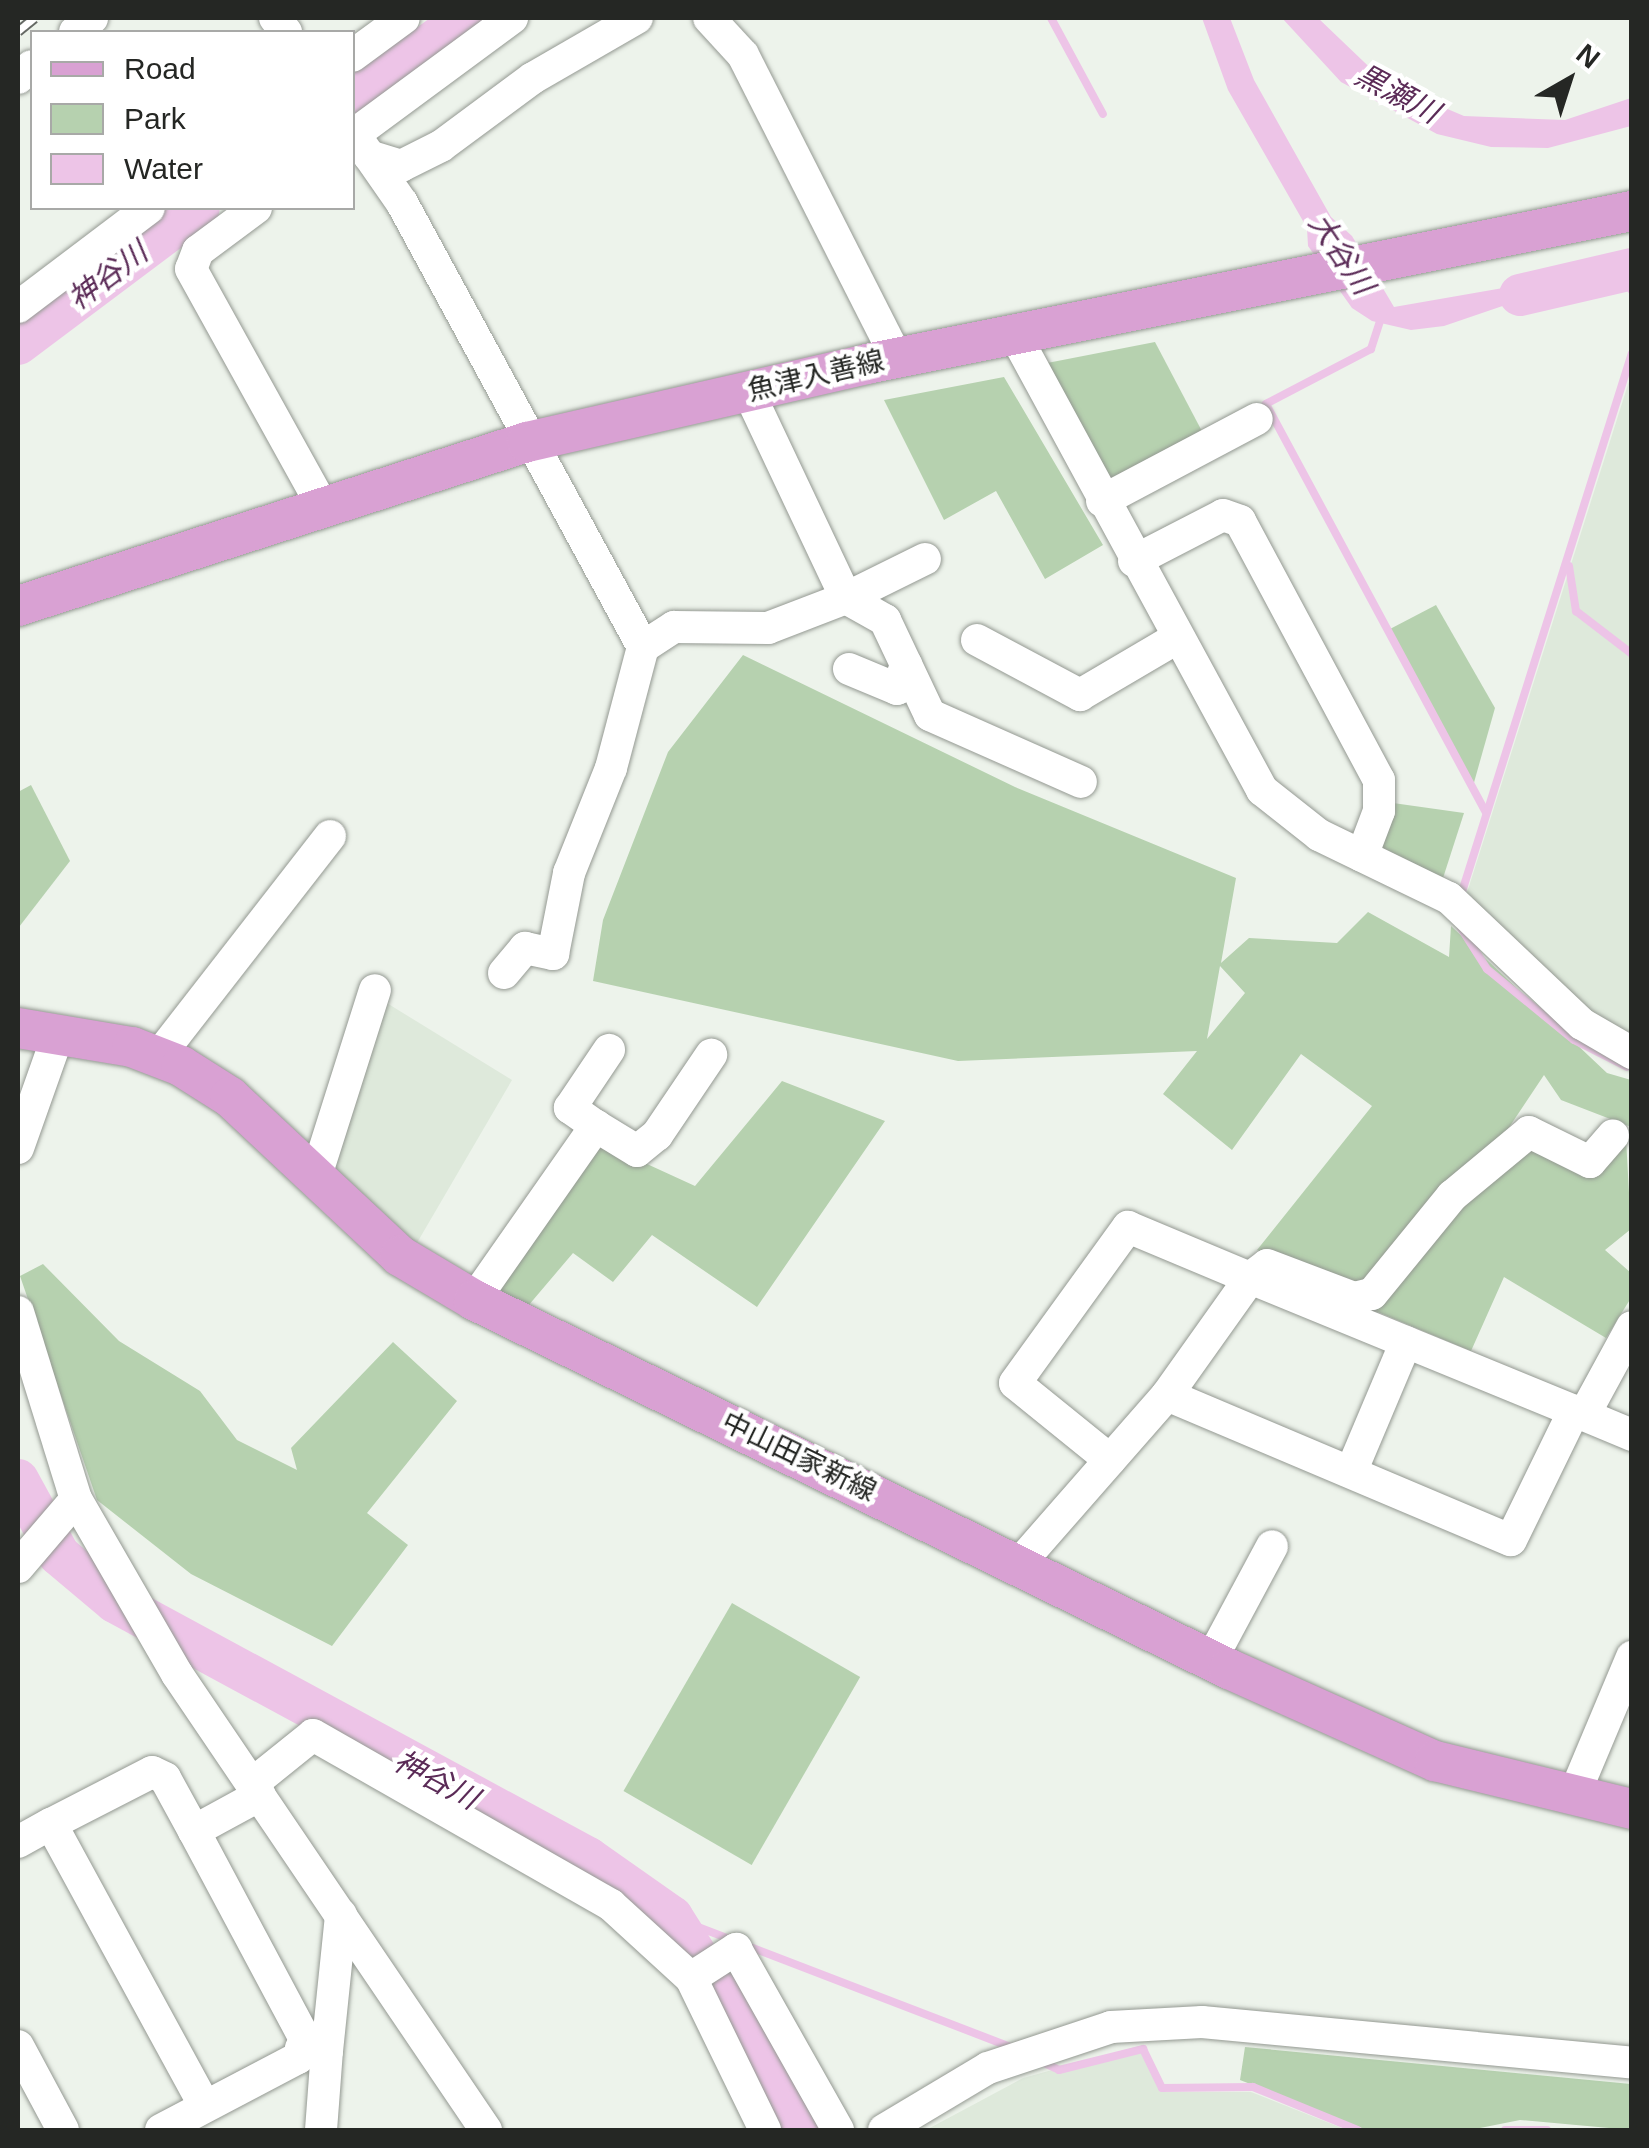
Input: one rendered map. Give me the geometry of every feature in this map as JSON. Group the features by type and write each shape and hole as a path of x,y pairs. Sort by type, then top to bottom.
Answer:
{"main road":[{"name":"魚津入善線","path":"18,606 321,504 527,442 898,358 1632,211"},
{"name":"中山田家新線","path":"18,1028 158,1057 230,1097 400,1256 474,1300 1212,1660 1435,1761 1632,1809"}],"street":[{"path":"355,54 404,18"},
{"path":"357,139 512,18"},
{"path":"357,139 401,166 441,146 533,78 637,18"},
{"path":"710,18 743,54 898,358"},
{"path":"357,139 643,647"},
{"path":"18,307 146,210"},
{"path":"253,210 198,250 191,269 321,504"},
{"path":"1014,335 1175,640 1262,790 1362,856 1449,898 1582,1024 1632,1053"},
{"path":"748,391 846,598 885,620 930,715 1081,782"},
{"path":"1102,501 1257,418"},
{"path":"1134,561 1223,516 1240,521 1379,780 1379,811 1362,856"},
{"path":"504,973 525,948 553,954 569,873 611,768 643,647 674,628 768,628 846,598 925,559"},
{"path":"977,640 1080,695 1175,640"},
{"path":"850,669 898,689 906,665"},
{"path":"158,1057 330,836"},
{"path":"316,1179 375,990"},
{"path":"18,1148 57,1038"},
{"path":"609,1050 570,1108 637,1151 658,1135 711,1055"},
{"path":"474,1300 596,1126"},
{"path":"1019,1564 1167,1394 1250,1278 1266,1265 1354,1298 1372,1294 1452,1196 1529,1132 1590,1162 1613,1136"},
{"path":"1110,1460 1015,1383 1128,1226 1632,1435"},
{"path":"18,1312 70,1504 98,1532 177,1674 486,2130"},
{"path":"1167,1394 1511,1540 1579,1414 1632,1327"},
{"path":"1351,1472 1406,1342"},
{"path":"21,1559 70,1504"},
{"path":"1212,1660 1272,1546"},
{"path":"1574,1795 1632,1658"},
{"path":"194,1831 256,1790 313,1735 611,1905 650,1932 691,1978 765,2130"},
{"path":"18,1842 152,1772 165,1778 314,2050"},
{"path":"51,1824 205,2106"},
{"path":"321,2130 314,2050 341,1915"},
{"path":"691,1978 736,1949 838,2130"},
{"path":"884,2130 988,2068 1111,2027 1202,2022 1632,2063"},
{"path":"18,2046 63,2130"},
{"path":"160,2130 314,2050"}],"shaded area":[{"path":"1631,375 1631,1062 1465,899"},
{"path":"377,997 512,1080 414,1248 324,1170"},
{"path":"1139,2046 1160,2092 1251,2092 1347,2130 926,2130 1023,2078"}],"green space":[{"path":"1155,342 1205,437 1109,488 1042,364"},
{"path":"1004,377 1103,545 1045,579 996,491 944,520 884,400"},
{"path":"1436,605 1495,708 1473,786 1390,629"},
{"path":"743,655 1015,787 1236,878 1221,963 1249,938 1337,943 1368,912 1449,957 1451,926 1607,1073 1631,1080 1631,1127 1561,1100 1544,1075 1492,1153 1356,1288 1257,1250 1372,1106 1301,1054 1232,1150 1163,1094 1197,1051 958,1061 593,981 603,920 668,752","holes":["1220,966 1245,993 1207,1039"]},
{"path":"31,785 70,861 19,927 18,792"},
{"path":"1393,803 1464,813 1443,878 1377,845"},
{"path":"782,1081 885,1121 757,1307 652,1235 613,1282 573,1253 528,1306 493,1289 599,1142 695,1186"},
{"path":"1626,1138 1631,1229 1605,1250 1631,1273 1631,1298 1606,1338 1504,1277 1471,1351 1373,1310 1454,1209 1535,1141 1595,1173"},
{"path":"43,1264 119,1341 200,1391 237,1440 297,1470 291,1448 393,1342 457,1401 367,1513 408,1545 332,1646 191,1574 97,1500 20,1276"},
{"path":"732,1603 860,1677 752,1865 624,1791"},
{"path":"1245,2047 1631,2084 1631,2130 1520,2120 1470,2130 1367,2130 1240,2080"}],"water":[{"path":"1202,18 1230,18 1254,80 1331,217 1352,236 1394,307 1611,269 1444,326 1411,330 1372,321 1352,308 1308,246 1307,228 1228,90"},
{"name":"黒瀬川","path":"1282,18 1318,18 1386,83 1464,116 1565,120 1631,98 1631,126 1548,148 1491,147 1437,134 1341,82"}],"waterway":[{"name":"神谷川","path":"355,98 466,18"},
{"path":"1051,18 1103,114"},
{"name":"神谷川","path":"18,344 196,210"},
{"name":"大谷川","path":"1520,295 1632,269"},
{"path":"1621,271 1632,291"},
{"path":"1382,315 1371,349 1266,404 1486,813"},
{"path":"1461,895 1632,353"},
{"path":"1569,566 1576,611 1632,654"},
{"path":"1461,928 1487,969 1574,1040 1627,1067"},
{"name":"神谷川","path":"18,1480 59,1555 115,1602 588,1858 672,1917 807,2130"},
{"path":"672,1917 1014,2048"},
{"path":"1040,2061 1059,2070 1143,2049 1162,2088 1253,2087 1358,2130"},
{"path":"1505,2130 1547,2130"}],"railway":[{"path":"18,31 34,18"}]}
